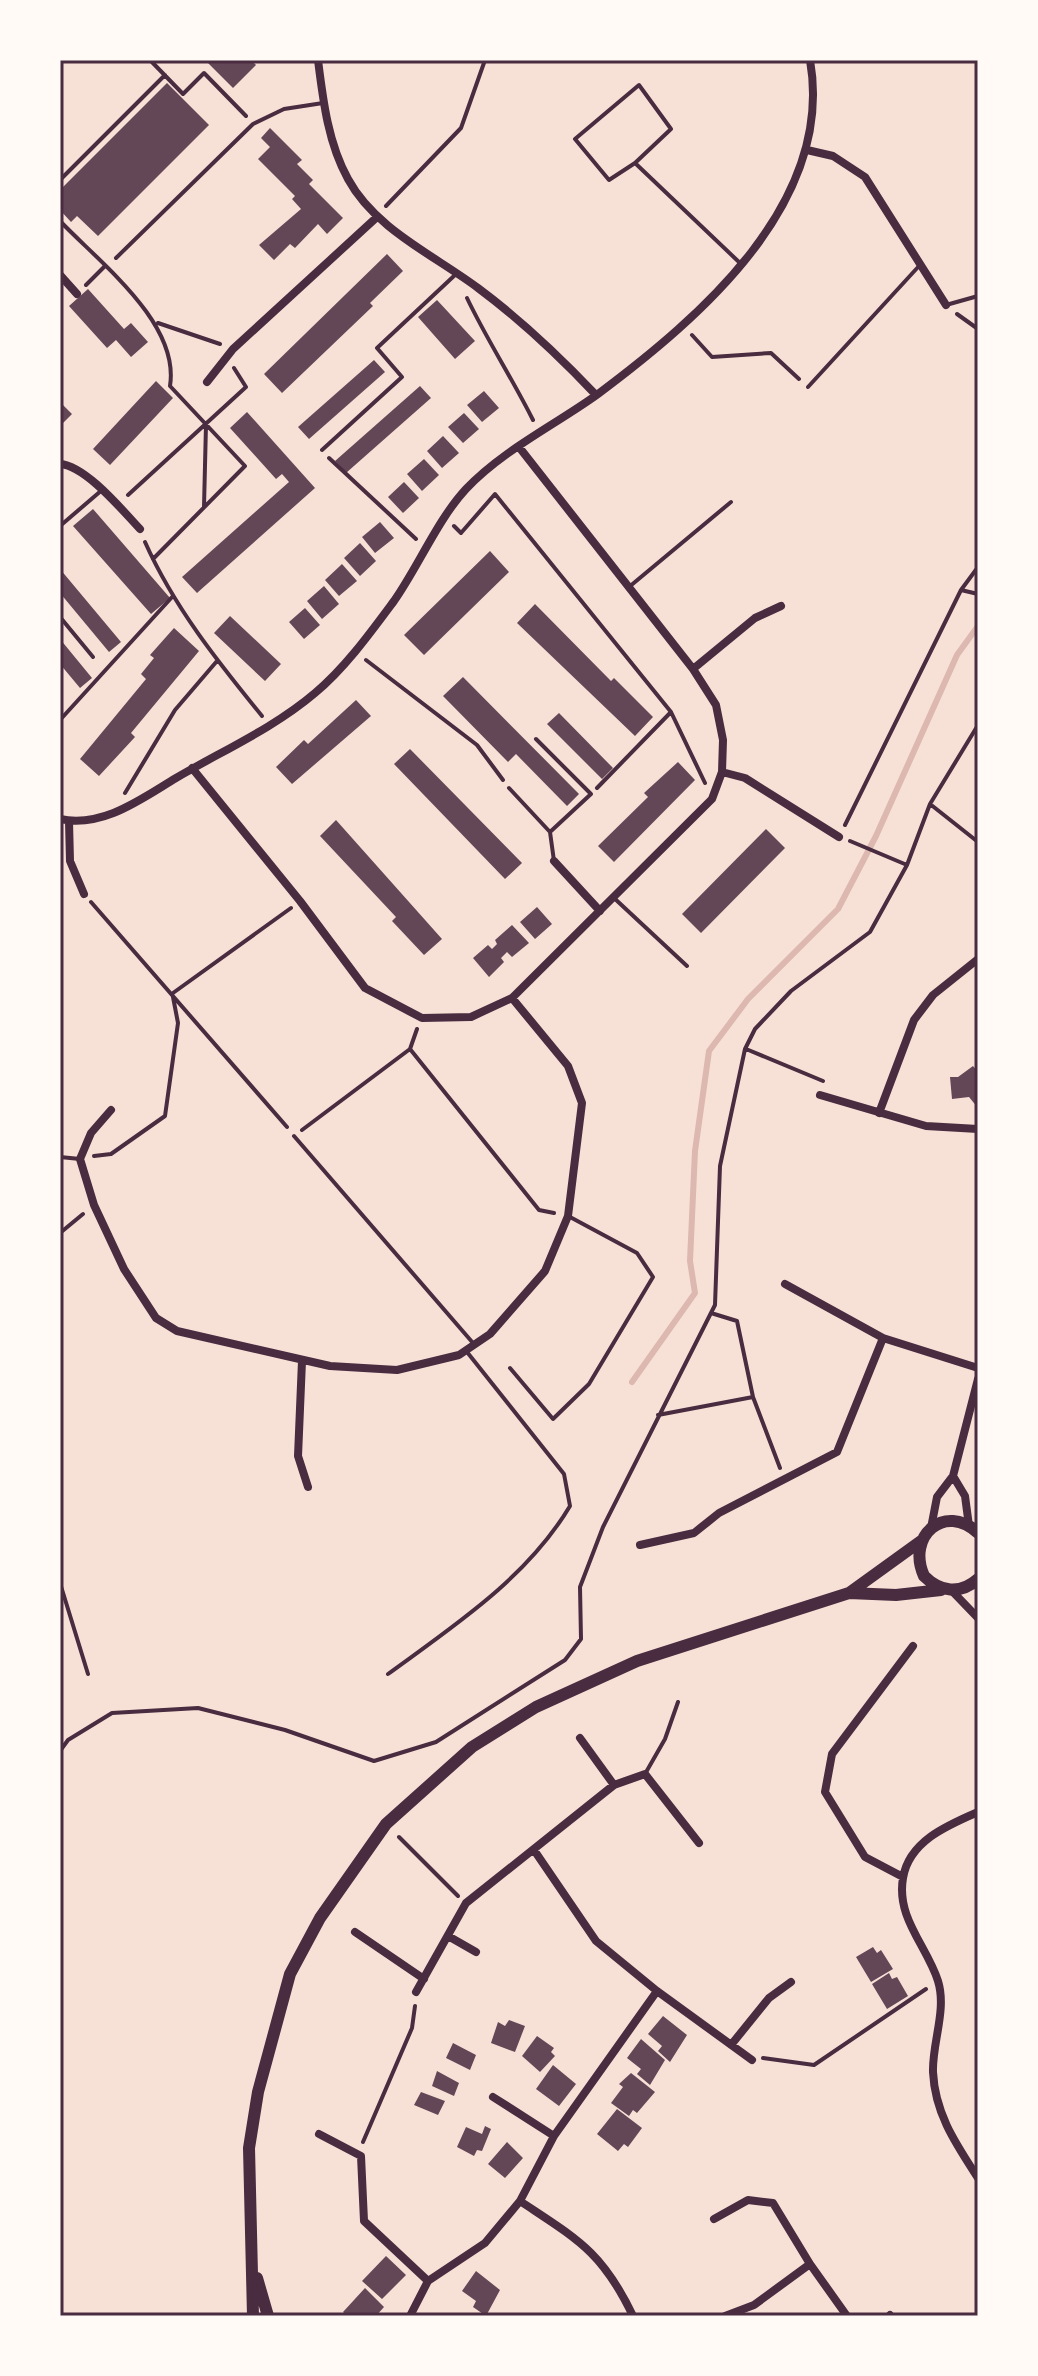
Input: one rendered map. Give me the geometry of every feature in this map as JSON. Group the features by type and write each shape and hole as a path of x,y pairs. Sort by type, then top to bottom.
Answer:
{"main road":[{"path":"253,2316 249,2148 258,2092 290,1974 320,1918 386,1824 472,1747 536,1707 637,1661 849,1593 921,1541 931,1528 950,1521 974,1528"},
{"path":"921,1541 918,1553 924,1576 947,1590"},
{"path":"849,1593 896,1595 947,1590 978,1579"},
{"path":"252,2264 268,2316"}],"street":[{"path":"318,60 323,103 348,180 377,217 545,342 596,395"},
{"path":"84,894 70,861 64,820 119,812 269,725 316,692 394,601 465,490 519,447 596,395 715,295 775,218 807,150 815,111 810,60"},
{"path":"807,150 833,156 865,177 882,199 919,266 946,305"},
{"path":"207,382 230,352 377,217"},
{"path":"60,275 77,294"},
{"path":"192,768 300,901 365,988 422,1018 471,1017 512,998 614,898 712,799 722,772 723,740 716,705 693,669 519,447"},
{"path":"60,464 68,465 102,490 140,529"},
{"path":"693,669 755,618 781,606"},
{"path":"722,772 745,778 839,837"},
{"path":"554,861 600,911"},
{"path":"879,1113 914,1020 933,995 978,959"},
{"path":"111,1110 91,1133 80,1159 94,1205 124,1269 156,1318 177,1331 302,1361 397,1370 475,1345 516,1308 545,1271 568,1216 582,1103 568,1066 512,998"},
{"path":"820,1095 926,1126 978,1129"},
{"path":"785,1284 883,1338 978,1368"},
{"path":"640,1545 694,1533 719,1513 785,1482 837,1452 883,1338"},
{"path":"302,1361 298,1456 308,1487"},
{"path":"931,1528 937,1497 953,1476 978,1379"},
{"path":"953,1476 965,1496 974,1528"},
{"path":"947,1590 978,1618"},
{"path":"903,1877 865,1857 825,1792 832,1754 913,1646"},
{"path":"580,1738 614,1785"},
{"path":"416,1992 466,1903 614,1785 645,1774 699,1843"},
{"path":"978,1812 939,1829 919,1846 903,1877 908,1924 938,1981 940,2004 933,2072 942,2122 978,2178"},
{"path":"534,1850 596,1941 657,1991 752,2060"},
{"path":"355,1932 424,1979"},
{"path":"448,1936 476,1952"},
{"path":"731,2045 769,1998 791,1982"},
{"path":"410,2316 428,2281 485,2243 520,2201 554,2136 657,1991"},
{"path":"493,2097 554,2136"},
{"path":"319,2134 361,2156 364,2221 428,2281"},
{"path":"714,2219 748,2200 773,2203 810,2264 847,2316"},
{"path":"520,2201 588,2247 617,2283 633,2316"},
{"path":"725,2316 754,2305 810,2264"}],"lane":[{"path":"639,85 671,129 635,163 609,180 575,139 639,85"},
{"path":"116,258 253,124 284,109 323,103"},
{"path":"635,163 740,263"},
{"path":"808,387 919,266"},
{"path":"322,450 402,377 377,348 456,273"},
{"path":"946,305 978,296"},
{"path":"60,526 102,490"},
{"path":"629,587 731,502"},
{"path":"60,617 93,657"},
{"path":"536,739 591,794 550,832"},
{"path":"509,788 550,832 554,861"},
{"path":"614,898 687,966"},
{"path":"294,1136 475,1345"},
{"path":"60,1157 80,1159"},
{"path":"510,1368 553,1419 589,1384 653,1277 637,1253 568,1216"},
{"path":"388,1674 483,1605 551,1537 570,1506 564,1474 466,1350"},
{"path":"645,1774 665,1739 678,1702"}],"path":[{"path":"150,60 183,94 204,73 253,124"},
{"path":"377,217 398,189 461,128 485,60"},
{"path":"60,180 165,75"},
{"path":"60,221 158,323 230,352 246,387 117,505"},
{"path":"77,294 104,267"},
{"path":"456,273 486,339 511,377 534,423 543,430"},
{"path":"946,305 978,329"},
{"path":"153,559 245,466 170,386 173,366 158,323"},
{"path":"682,325 712,357 771,353 808,387"},
{"path":"204,509 206,424"},
{"path":"322,450 346,477 427,549"},
{"path":"446,520 461,533 495,494 671,712 712,799"},
{"path":"140,529 173,596 217,661 269,725"},
{"path":"839,837 961,590 978,567"},
{"path":"961,590 978,594"},
{"path":"60,720 173,596"},
{"path":"354,651 477,745 509,788"},
{"path":"119,812 126,790 175,710 217,661"},
{"path":"591,794 671,712"},
{"path":"60,1751 68,1740 112,1713 198,1708 285,1730 374,1761 436,1742 565,1660 581,1639 580,1587 603,1527 715,1305 720,1166 745,1049 755,1029 791,991 870,932 907,865 930,804 978,725"},
{"path":"930,804 978,842"},
{"path":"863,847 907,865"},
{"path":"84,894 294,1136 410,1049 422,1018"},
{"path":"173,993 300,901"},
{"path":"80,1159 111,1154 165,1116 178,1023 173,993"},
{"path":"410,1049 539,1210"},
{"path":"745,1049 832,1085"},
{"path":"60,1233 94,1205"},
{"path":"711,1313 737,1321 753,1397 785,1482"},
{"path":"658,1415 753,1397"},
{"path":"60,1583 88,1674"},
{"path":"399,1837 466,1903"},
{"path":"752,2060 766,2058 814,2065 938,1981"},
{"path":"361,2156 364,2134 412,2028 416,1992"}],"building":[{"path":"205,60 251,60 256,65 233,88"},
{"path":"167,83 209,125 98,236 77,216 71,222 60,210 60,190"},
{"path":"270,128 302,160 297,164 313,180 309,184 343,218 327,234 318,224 295,248 290,244 274,260 259,245 301,209 292,199 295,196 258,159 270,147 261,138"},
{"path":"387,254 403,271 370,303 373,306 282,393 264,374"},
{"path":"88,289 124,329 131,323 148,342 131,357 116,340 107,348 69,306"},
{"path":"437,300 475,341 455,359 418,317"},
{"path":"374,360 385,372 309,439 298,427"},
{"path":"156,381 173,398 110,465 93,449"},
{"path":"420,386 431,398 346,473 335,461"},
{"path":"484,391 499,408 482,422 467,405"},
{"path":"60,402 72,414 60,426"},
{"path":"247,412 315,488 197,593 182,577 289,482 282,474 276,479 230,428"},
{"path":"464,413 479,429 463,443 448,427"},
{"path":"443,436 459,453 442,468 427,451"},
{"path":"424,459 439,475 422,491 407,474"},
{"path":"404,482 419,498 403,513 388,497"},
{"path":"93,509 170,598 151,614 73,526"},
{"path":"380,522 394,538 375,553 362,537"},
{"path":"360,543 376,561 360,576 344,558"},
{"path":"490,551 509,572 424,655 404,635"},
{"path":"342,564 357,581 339,596 325,580"},
{"path":"60,569 121,642 109,652 60,593"},
{"path":"324,586 339,604 322,619 307,601"},
{"path":"535,604 611,681 614,678 653,717 635,736 517,623"},
{"path":"305,608 320,625 304,639 289,622"},
{"path":"230,616 281,664 265,681 214,633"},
{"path":"174,628 199,651 131,733 135,737 99,776 80,759 146,679 141,674 154,658 150,655"},
{"path":"60,639 92,678 80,688 60,664"},
{"path":"463,677 579,794 567,806 516,754 508,762 443,696"},
{"path":"356,700 371,716 292,784 276,767 304,740 308,744"},
{"path":"559,713 613,768 602,779 547,724"},
{"path":"410,749 522,863 505,879 394,764"},
{"path":"678,762 695,780 614,862 598,846 648,797 644,793"},
{"path":"336,820 442,939 424,955 392,921 396,917 320,836"},
{"path":"766,829 785,848 701,933 682,914"},
{"path":"537,907 552,924 535,939 520,922"},
{"path":"512,925 529,943 512,957 507,952 501,958 504,962 489,977 473,958 488,945 492,949 497,944 495,940"},
{"path":"973,1066 978,1072 978,1108 969,1097 952,1099 950,1077 958,1077"},
{"path":"873,1947 877,1953 881,1950 893,1969 871,1982 856,1957"},
{"path":"889,1973 892,1979 897,1977 908,1996 887,2009 872,1984"},
{"path":"663,2016 687,2035 670,2062 658,2051 662,2046 648,2034"},
{"path":"509,2020 525,2026 515,2052 491,2043 498,2022 505,2026"},
{"path":"537,2036 554,2048 551,2052 555,2056 540,2072 522,2056"},
{"path":"641,2039 665,2060 650,2085 637,2074 641,2069 627,2058"},
{"path":"453,2043 476,2055 470,2070 446,2058"},
{"path":"553,2065 576,2084 559,2106 536,2089"},
{"path":"437,2071 459,2083 454,2096 432,2086"},
{"path":"631,2073 655,2092 637,2113 633,2110 629,2116 611,2103 623,2087 619,2084"},
{"path":"421,2092 445,2101 438,2115 414,2105"},
{"path":"617,2109 642,2128 628,2147 624,2144 618,2151 597,2134"},
{"path":"485,2126 491,2129 482,2151 477,2150 474,2156 457,2147 466,2127 482,2134"},
{"path":"507,2142 523,2158 505,2178 488,2164"},
{"path":"386,2256 406,2275 382,2299 362,2281"},
{"path":"476,2271 500,2290 486,2316 473,2307 476,2301 462,2291"},
{"path":"365,2288 384,2307 376,2316 347,2316 343,2312"}],"waterway":[{"path":"632,1382 695,1293 690,1261 695,1151 709,1051 748,999 838,909 876,836 957,655 978,626"}]}
